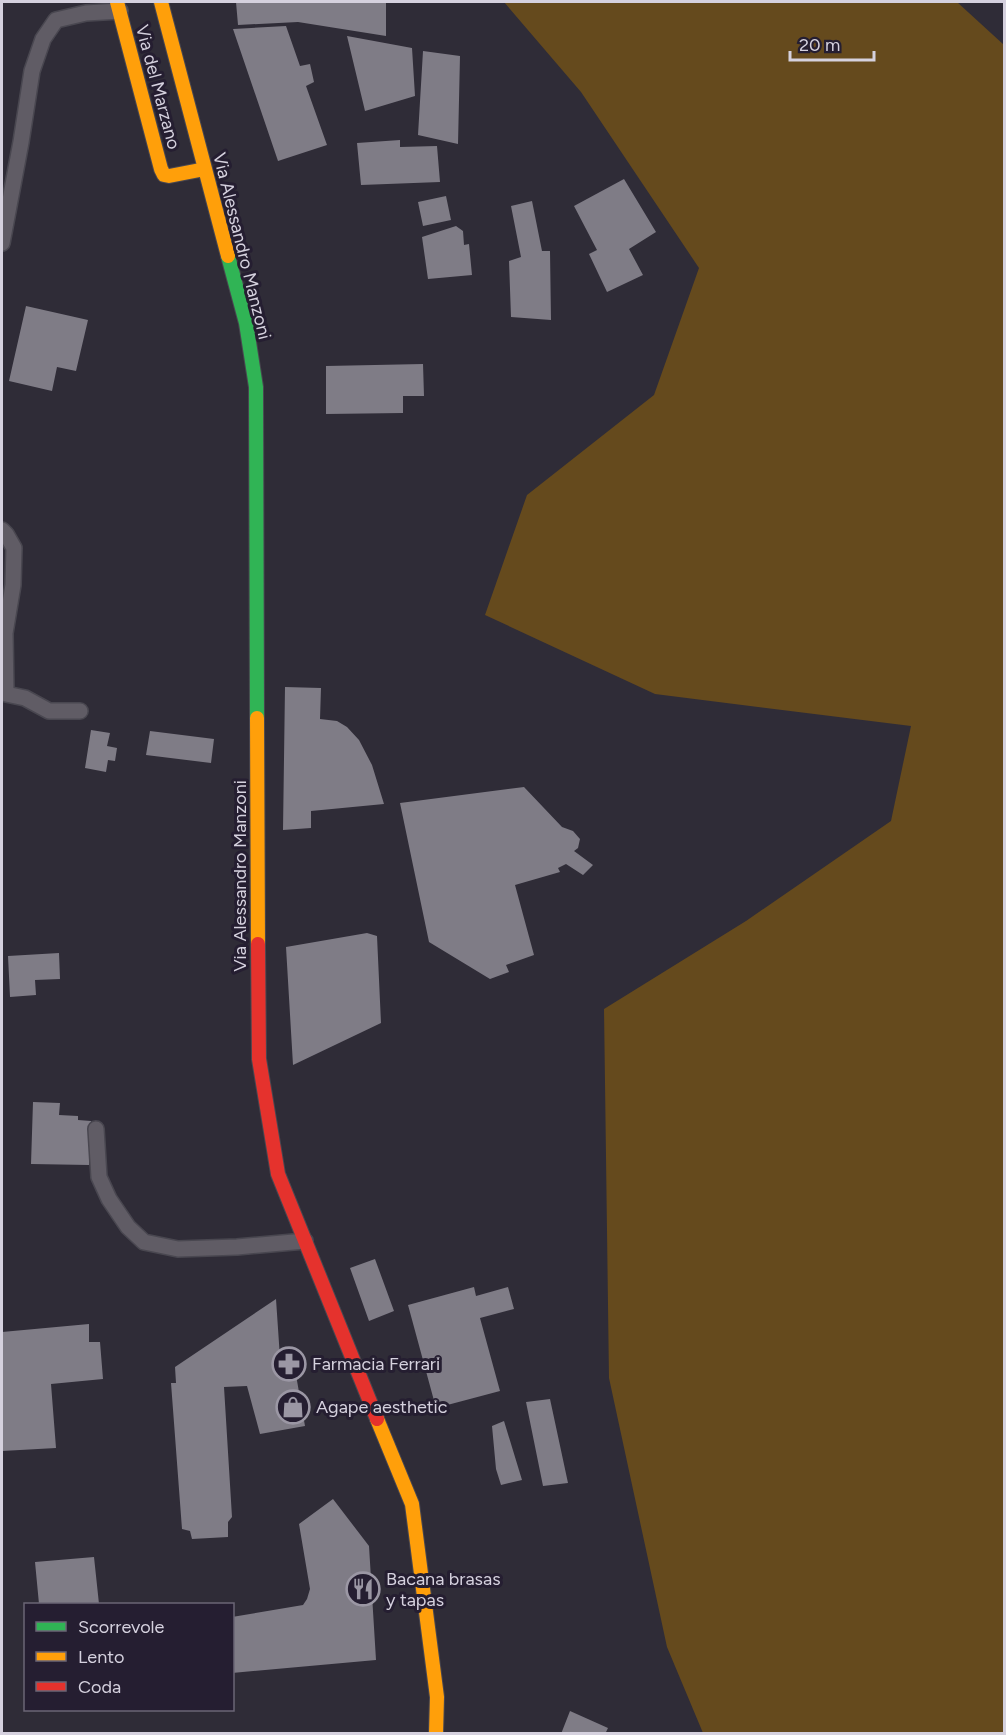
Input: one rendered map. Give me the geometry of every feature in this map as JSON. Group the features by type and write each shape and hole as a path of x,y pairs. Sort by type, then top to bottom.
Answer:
{"street":[{"name":"Via Alessandro Manzoni","path":"161,2 246,323 256,387 259,1059 278,1174 412,1504 437,1697 436,1734"},
{"name":"Via del Marzano","path":"119,6 164,175 170,176 205,169"}],"lane":[{"path":"2,243 32,71 43,39 56,20 119,6"},
{"path":"2,530 14,548 13,585 5,633 6,694 25,698 49,711 80,711"},
{"path":"96,1130 99,1177 109,1199 128,1227 144,1242 178,1249 305,1241"}],"shaded area":[{"path":"504,2 957,2 1004,45 1004,1733 703,1733 667,1647 609,1378 604,1009 746,921 891,821 911,726 655,694 485,615 527,495 654,395 699,268 581,92"}],"building":[{"path":"236,2 386,2 386,36 298,22 238,25"},
{"path":"286,26 300,66 310,64 314,82 306,86 327,145 278,161 233,29"},
{"path":"347,36 412,48 415,96 365,111"},
{"path":"423,51 460,56 458,144 418,135"},
{"path":"400,140 400,147 437,146 440,182 361,185 357,143"},
{"path":"624,179 656,232 629,249 643,275 607,292 589,254 597,250 574,206"},
{"path":"446,196 451,220 423,226 418,202"},
{"path":"532,201 542,251 550,251 551,320 511,317 509,261 521,257 511,206"},
{"path":"456,226 463,231 464,245 469,244 472,275 428,279 422,237"},
{"path":"26,306 88,320 76,371 57,367 52,391 9,381"},
{"path":"423,364 424,396 403,396 403,413 326,414 326,366"},
{"path":"285,687 321,688 320,719 337,721 347,727 359,740 372,765 384,804 311,811 311,828 283,830"},
{"path":"91,730 110,733 107,746 117,748 115,761 108,760 106,772 85,768"},
{"path":"150,731 214,739 211,763 146,755"},
{"path":"524,787 562,827 573,831 580,839 578,848 574,851 593,865 583,875 566,864 558,868 560,872 515,885 534,955 506,965 509,972 490,979 429,942 400,803"},
{"path":"367,933 377,936 381,1023 293,1065 286,947"},
{"path":"59,953 60,979 35,980 36,995 10,997 8,956"},
{"path":"33,1102 60,1103 59,1115 78,1116 78,1120 91,1121 89,1165 31,1164"},
{"path":"375,1259 394,1311 369,1321 350,1268"},
{"path":"474,1287 476,1296 508,1287 514,1309 480,1318 500,1391 436,1408 408,1305"},
{"path":"276,1299 280,1358 293,1358 305,1426 260,1434 247,1386 224,1387 232,1517 228,1522 228,1537 192,1539 190,1531 182,1529 171,1383 176,1383 175,1367"},
{"path":"89,1324 89,1342 100,1342 103,1379 51,1384 56,1448 2,1451 2,1332"},
{"path":"550,1399 568,1483 543,1486 526,1402"},
{"path":"504,1421 522,1480 501,1485 496,1469 492,1426"},
{"path":"333,1499 369,1546 376,1660 234,1673 234,1617 303,1605 307,1599 310,1589 299,1524"},
{"path":"94,1557 99,1603 39,1603 35,1562"},
{"path":"570,1711 608,1728 605,1734 561,1734"}],"traffic: fast":[{"path":"228,256 246,323 256,387 257,718"}],"traffic: slow":[{"path":"117,2 164,175 205,169"},
{"path":"161,2 228,256"},
{"path":"257,718 258,944"},
{"path":"377,1419 412,1504 437,1697 436,1734"}],"traffic: jam":[{"path":"258,944 259,1059 278,1174 377,1419"}],"place":[{"name":"Farmacia Ferrari","path":"289,1364"},
{"name":"Agape aesthetic","path":"293,1407"},
{"name":"Bacana brasas y tapas","path":"363,1589"}]}
